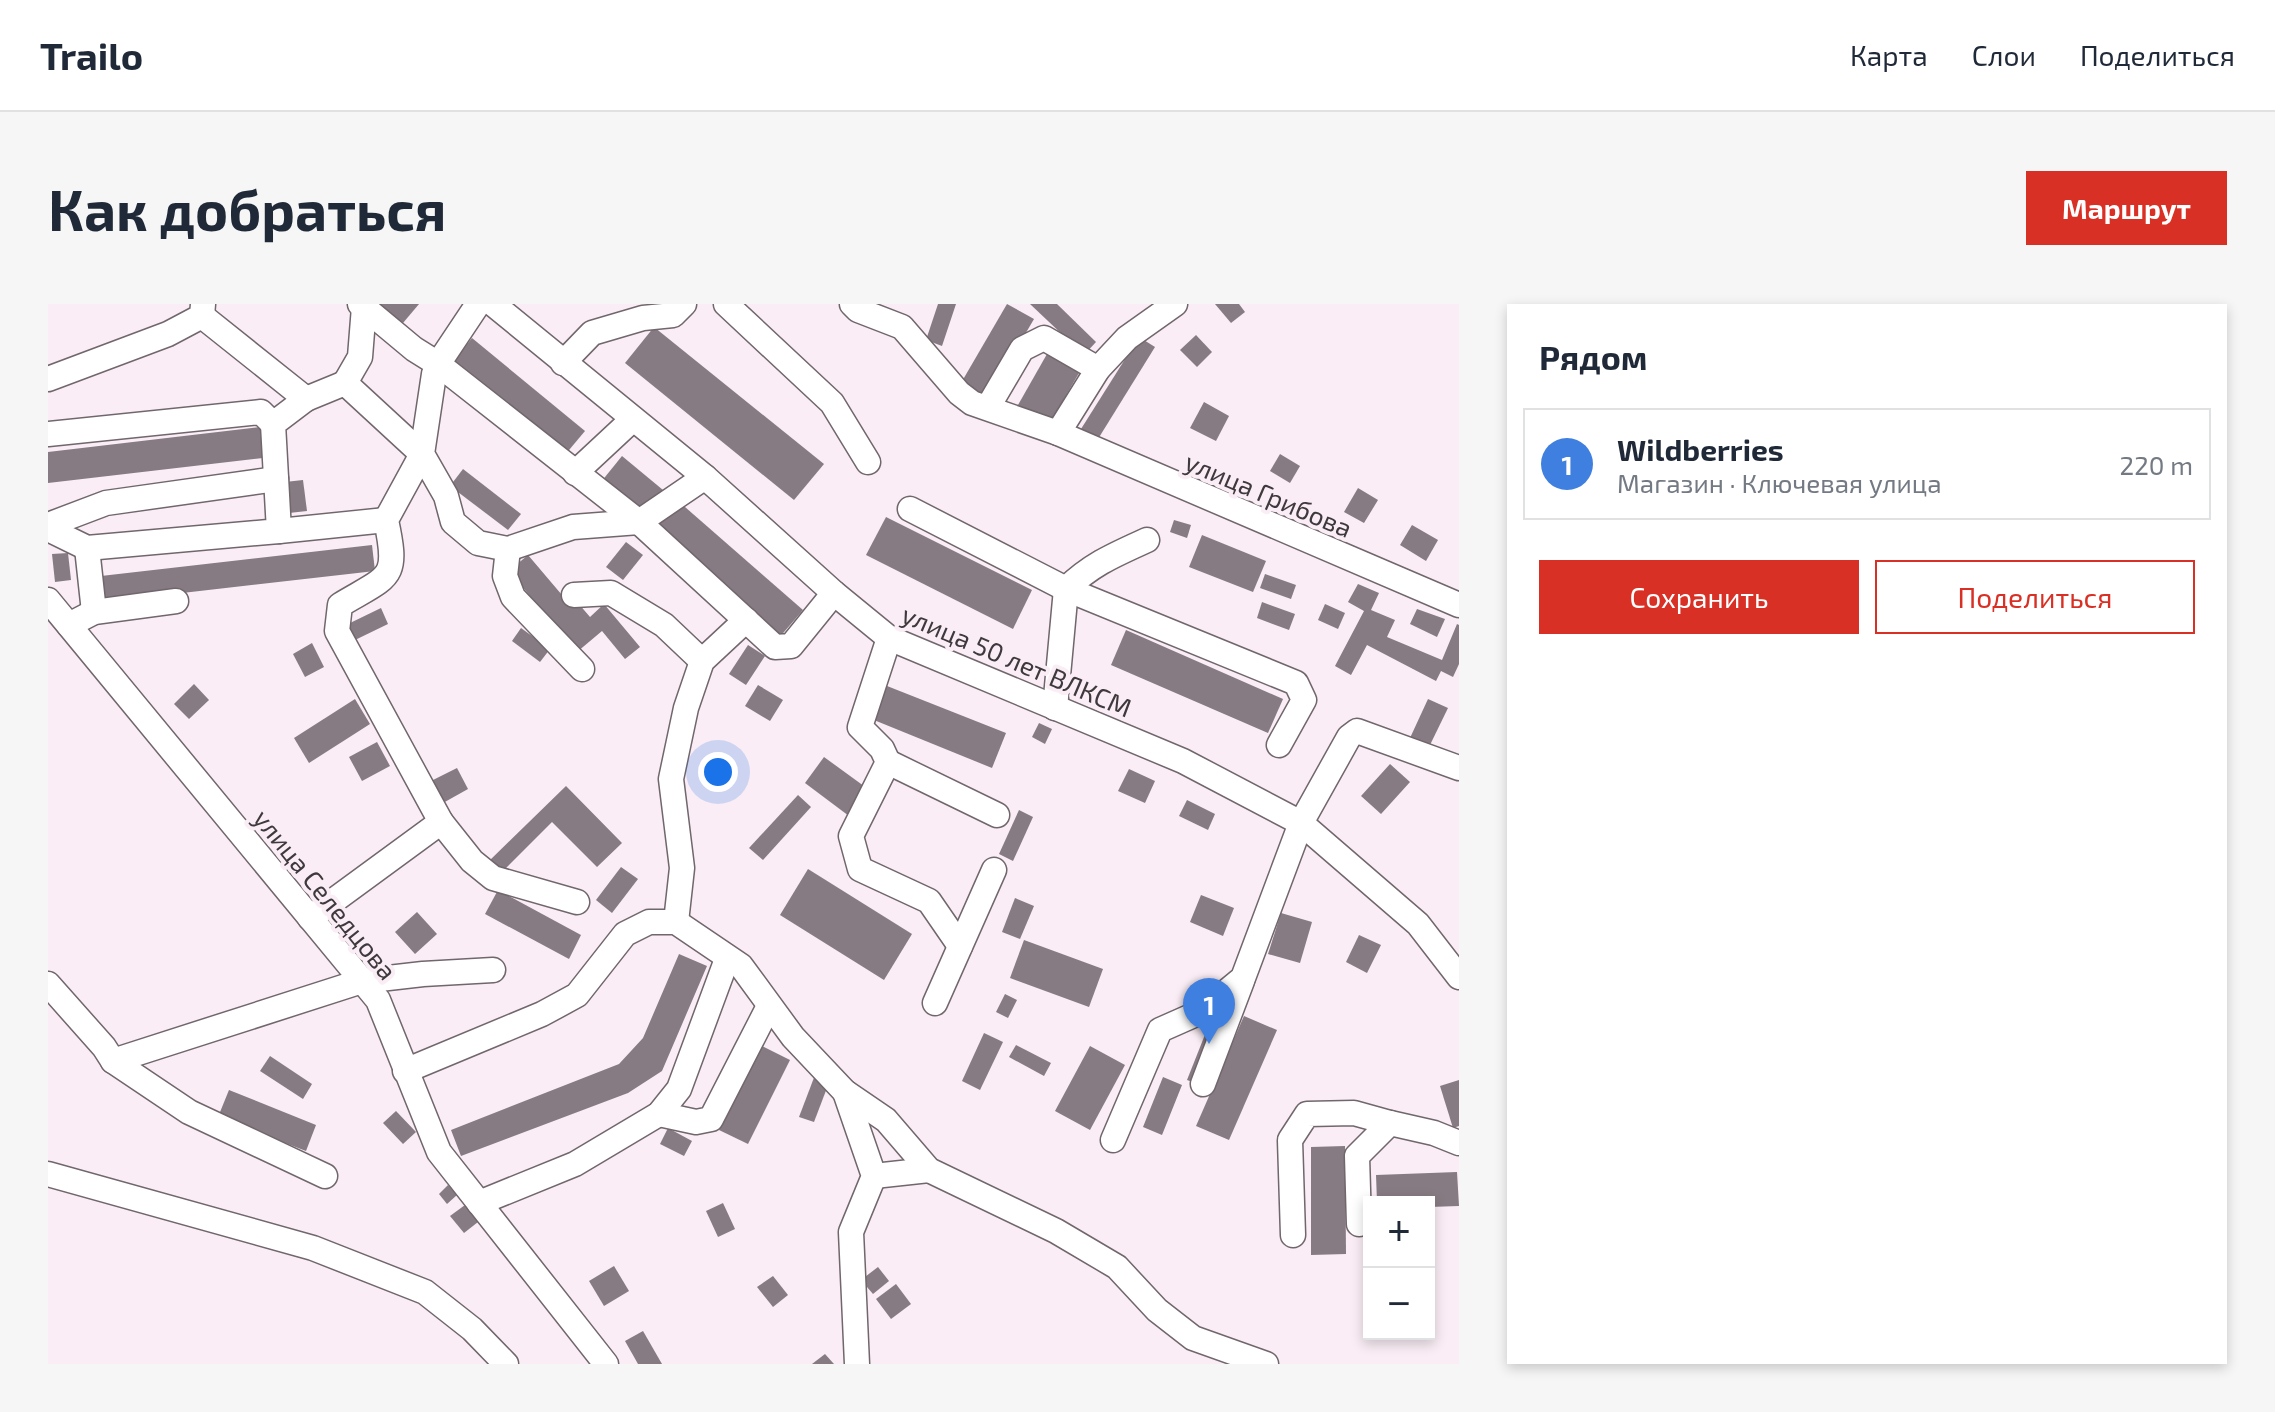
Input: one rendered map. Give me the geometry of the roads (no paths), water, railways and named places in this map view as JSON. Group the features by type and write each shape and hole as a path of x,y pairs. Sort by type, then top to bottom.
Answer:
{"street":[{"path":"478,304 438,364 422,454 386,520 394,556 391,569 382,580 340,605 337,631 441,822 472,861 493,878 577,902"},
{"name":"улица 50 лет ВЛКСМ","path":"493,304 705,477 889,638 1183,761 1301,823 1418,924 1459,977"},
{"path":"563,363 592,333 643,318 673,315 684,304"},
{"path":"726,304 832,403 868,462"},
{"name":"улица Грибова","path":"852,304 858,310 902,327 959,393 972,403 1058,433 1459,605"},
{"path":"1058,433 1098,369 1127,338 1175,304"},
{"path":"362,306 639,522 775,647 791,646 834,593"},
{"path":"273,424 306,399 345,383 360,357 362,306"},
{"path":"48,379 168,334 202,310 306,399"},
{"path":"988,407 1022,349 1044,338 1098,369"},
{"path":"345,383 422,454 446,496 453,522 478,543 508,549 573,527 639,522 705,477"},
{"path":"48,434 261,412 273,424 279,531"},
{"path":"575,473 633,419"},
{"path":"48,527 106,503 276,479"},
{"path":"910,509 1066,589 1296,683 1304,700 1279,745"},
{"path":"48,527 87,548 386,520"},
{"path":"1055,708 1066,589 1088,569 1147,540"},
{"path":"87,548 94,612"},
{"path":"508,549 505,576 513,597 582,669"},
{"path":"574,595 611,593 664,625 702,661"},
{"name":"улица Селедцова","path":"48,600 378,1000 439,1152 606,1364"},
{"path":"69,625 94,612 176,601"},
{"path":"676,922 682,868 671,779 686,708 702,661 746,620"},
{"path":"889,638 860,727 882,749 888,762 997,815"},
{"path":"1203,1084 1301,823 1349,737 1357,731 1459,768"},
{"path":"888,762 851,836 860,869 929,901 960,946"},
{"path":"310,918 441,822"},
{"path":"935,1003 994,870"},
{"path":"405,1071 542,1014 577,995 625,934 649,922 676,922 741,966 793,1037 845,1092 886,1120 929,1170 1056,1231 1117,1267 1157,1310 1193,1338 1266,1364"},
{"path":"479,1203 575,1164 659,1114 679,1089 727,959"},
{"path":"113,1061 362,981 493,970"},
{"path":"1113,1140 1160,1030 1203,1011 1243,978"},
{"path":"48,984 113,1061 189,1112 325,1176"},
{"path":"659,1114 696,1122 711,1119 769,1006"},
{"path":"845,1092 874,1176 851,1232 857,1364"},
{"path":"1293,1235 1290,1140 1307,1114 1354,1113 1434,1133 1459,1143"},
{"path":"1359,1224 1357,1156 1390,1123"},
{"path":"874,1176 929,1170"},
{"path":"48,1174 313,1248 425,1292 472,1329 506,1364"}],"place":[{"name":"Wildberries","path":"1209,1044"}]}
